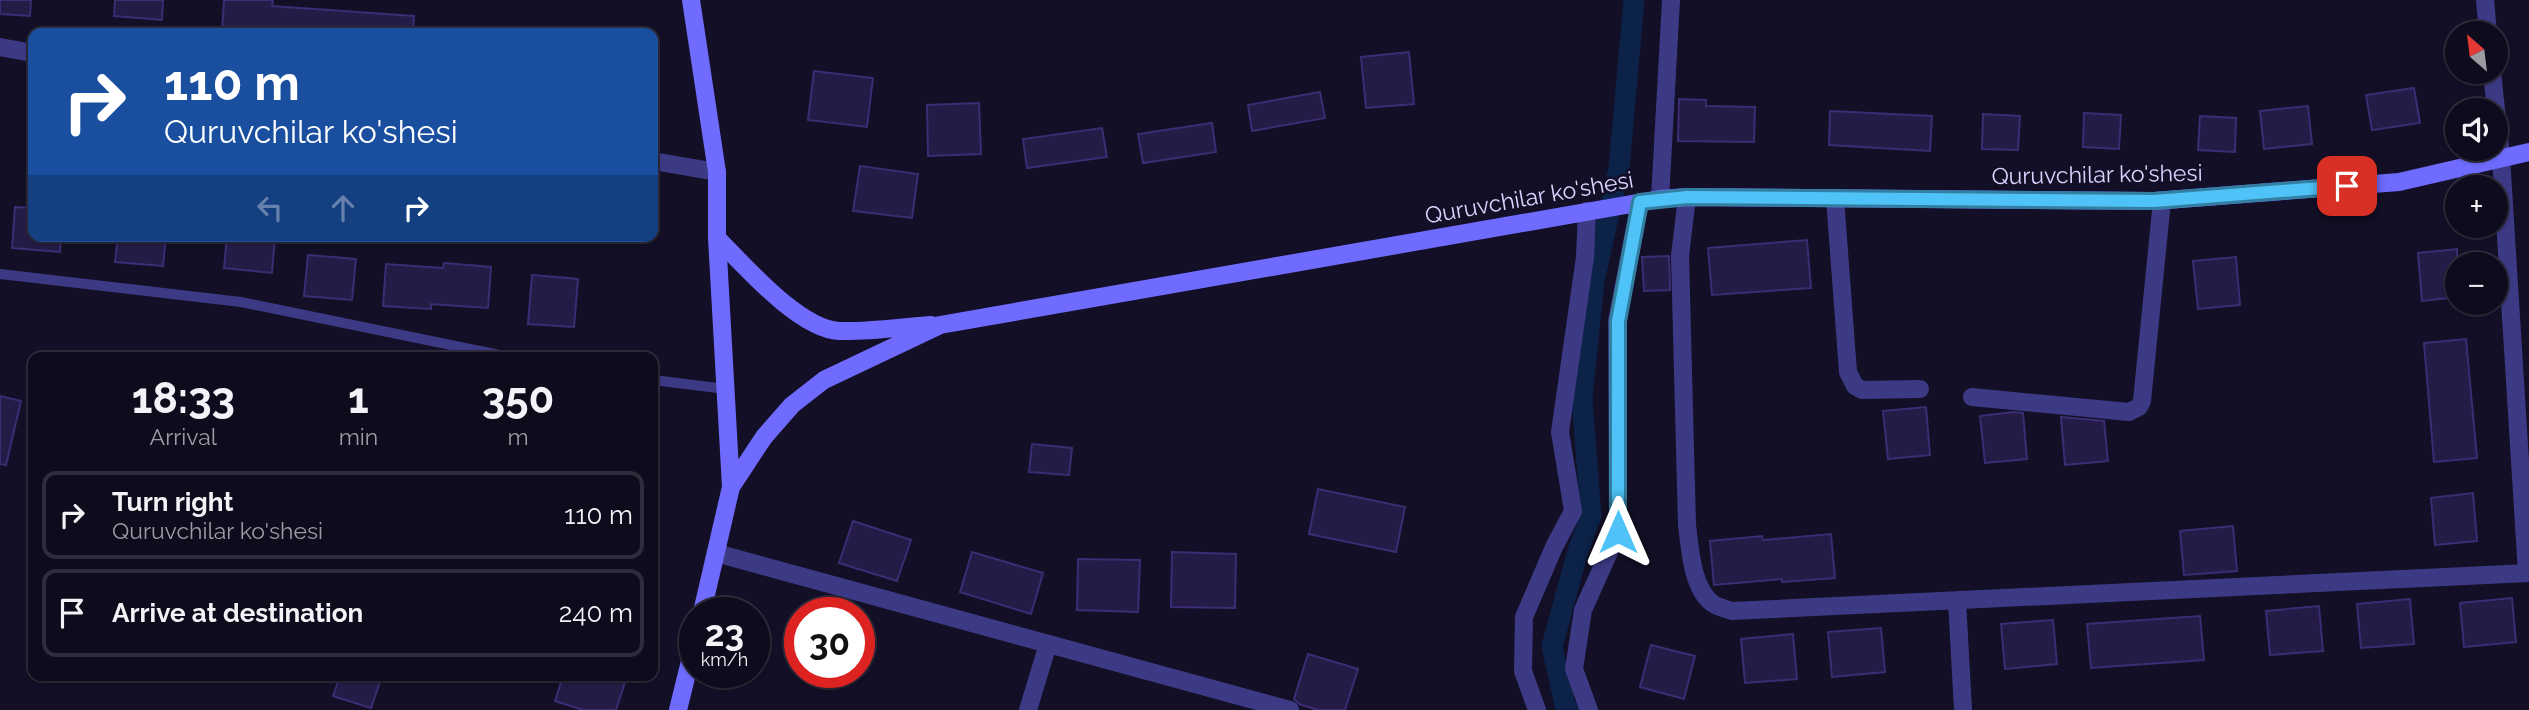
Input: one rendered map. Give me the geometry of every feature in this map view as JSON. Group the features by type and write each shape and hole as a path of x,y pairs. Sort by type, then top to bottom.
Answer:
{"main road":[{"path":"691,0 717,172 717,238 731,487"},
{"name":"Quruvchilar ko'shesi","path":"2508,156 2529,152"},
{"name":"Quruvchilar ko'shesi","path":"706,597 731,487 764,437 792,405 824,380 940,325 1660,199 1687,197 2162,201 2399,182 2485,161"},
{"path":"717,238 782,302 806,320 836,331 940,325"},
{"path":"678,710 683,688"}],"street":[{"path":"1660,199 1671,0"},
{"path":"2485,0 2487,21"},
{"path":"0,47 28,52"},
{"path":"1687,197 1680,256 1687,525 1692,565 1703,593 1712,604 1732,611 2528,573 2501,161"},
{"path":"658,162 717,172"},
{"path":"1835,198 1849,372 1855,386 1863,390 1920,389"},
{"path":"1972,397 2129,412 2139,407 2142,401 2162,201"},
{"path":"1589,710 1574,669 1583,610 1618,532 1618,321 1635,203"},
{"path":"1537,710 1523,671 1524,617 1554,547 1573,511 1560,432 1594,210"},
{"path":"716,553 1290,710"},
{"path":"1956,600 1963,710"},
{"path":"1028,710 1048,644"}],"lane":[{"path":"0,274 241,302 486,352"},
{"path":"658,381 726,389"}],"building":[{"path":"0,0 31,0 30,16 0,14"},
{"path":"115,0 163,0 162,20 114,16"},
{"path":"224,0 273,0 272,6 414,16 413,28 222,28"},
{"path":"1409,52 1414,104 1366,108 1361,57"},
{"path":"814,71 873,78 867,127 808,120"},
{"path":"2414,88 2420,123 2372,130 2366,95"},
{"path":"1320,92 1325,118 1252,131 1248,105"},
{"path":"1679,99 1706,100 1706,106 1755,107 1754,142 1678,141"},
{"path":"979,103 981,154 928,156 927,105"},
{"path":"2308,106 2312,144 2264,149 2260,111"},
{"path":"1830,111 1932,116 1930,151 1829,145"},
{"path":"2084,113 2121,115 2119,149 2083,147"},
{"path":"1983,114 2020,116 2018,150 1982,149"},
{"path":"2200,116 2236,118 2235,152 2198,150"},
{"path":"1212,123 1216,152 1143,163 1138,134"},
{"path":"1102,128 1107,157 1027,168 1023,139"},
{"path":"860,166 918,174 912,218 853,211"},
{"path":"15,207 28,208 28,242 61,242 60,252 12,248"},
{"path":"1807,240 1811,288 1712,295 1708,248"},
{"path":"117,242 165,242 163,266 115,262"},
{"path":"226,242 275,242 272,273 224,268"},
{"path":"2457,249 2457,252 2445,252 2445,298 2422,301 2418,253"},
{"path":"308,255 356,259 352,300 304,296"},
{"path":"1669,256 1670,290 1644,291 1642,257"},
{"path":"2236,257 2240,305 2198,309 2193,261"},
{"path":"444,263 491,267 488,308 431,304 431,309 383,306 386,264 443,268"},
{"path":"532,275 578,279 574,327 528,324"},
{"path":"2466,339 2477,458 2434,462 2424,343"},
{"path":"0,396 21,401 6,465 0,464"},
{"path":"1926,407 1930,455 1888,459 1883,411"},
{"path":"2023,413 2027,459 1985,463 1980,416"},
{"path":"2061,417 2104,421 2108,461 2065,465"},
{"path":"1032,444 1072,448 1069,475 1029,472"},
{"path":"1318,489 1405,507 1396,552 1309,534"},
{"path":"2473,493 2477,541 2435,545 2431,498"},
{"path":"853,521 911,540 897,581 839,563"},
{"path":"2233,526 2237,571 2184,575 2180,531"},
{"path":"1831,534 1835,578 1714,585 1710,541"},
{"path":"972,552 1043,573 1031,614 960,592"},
{"path":"1172,552 1236,554 1235,608 1171,607"},
{"path":"1078,559 1140,560 1138,612 1077,610"},
{"path":"2512,598 2516,642 2464,647 2460,603"},
{"path":"2410,599 2414,644 2361,648 2357,604"},
{"path":"2319,606 2323,651 2270,655 2266,611"},
{"path":"2200,616 2204,660 2091,668 2087,624"},
{"path":"2053,620 2057,664 2005,669 2001,624"},
{"path":"1881,628 1885,672 1832,677 1828,632"},
{"path":"1793,634 1797,679 1745,683 1741,639"},
{"path":"1651,645 1695,656 1684,699 1640,687"},
{"path":"1308,654 1358,669 1345,710 1318,710 1299,704 1294,699"},
{"path":"338,681 380,681 371,708 333,696"},
{"path":"561,681 625,681 616,710 583,710 555,701"}],"waterway":[{"path":"1569,710 1565,705 1552,646 1578,551 1591,516 1582,398 1594,281 1619,168 1634,0"}],"route":[{"path":"1618,532 1618,321 1640,202 1687,197 2154,201 2347,186"}]}
